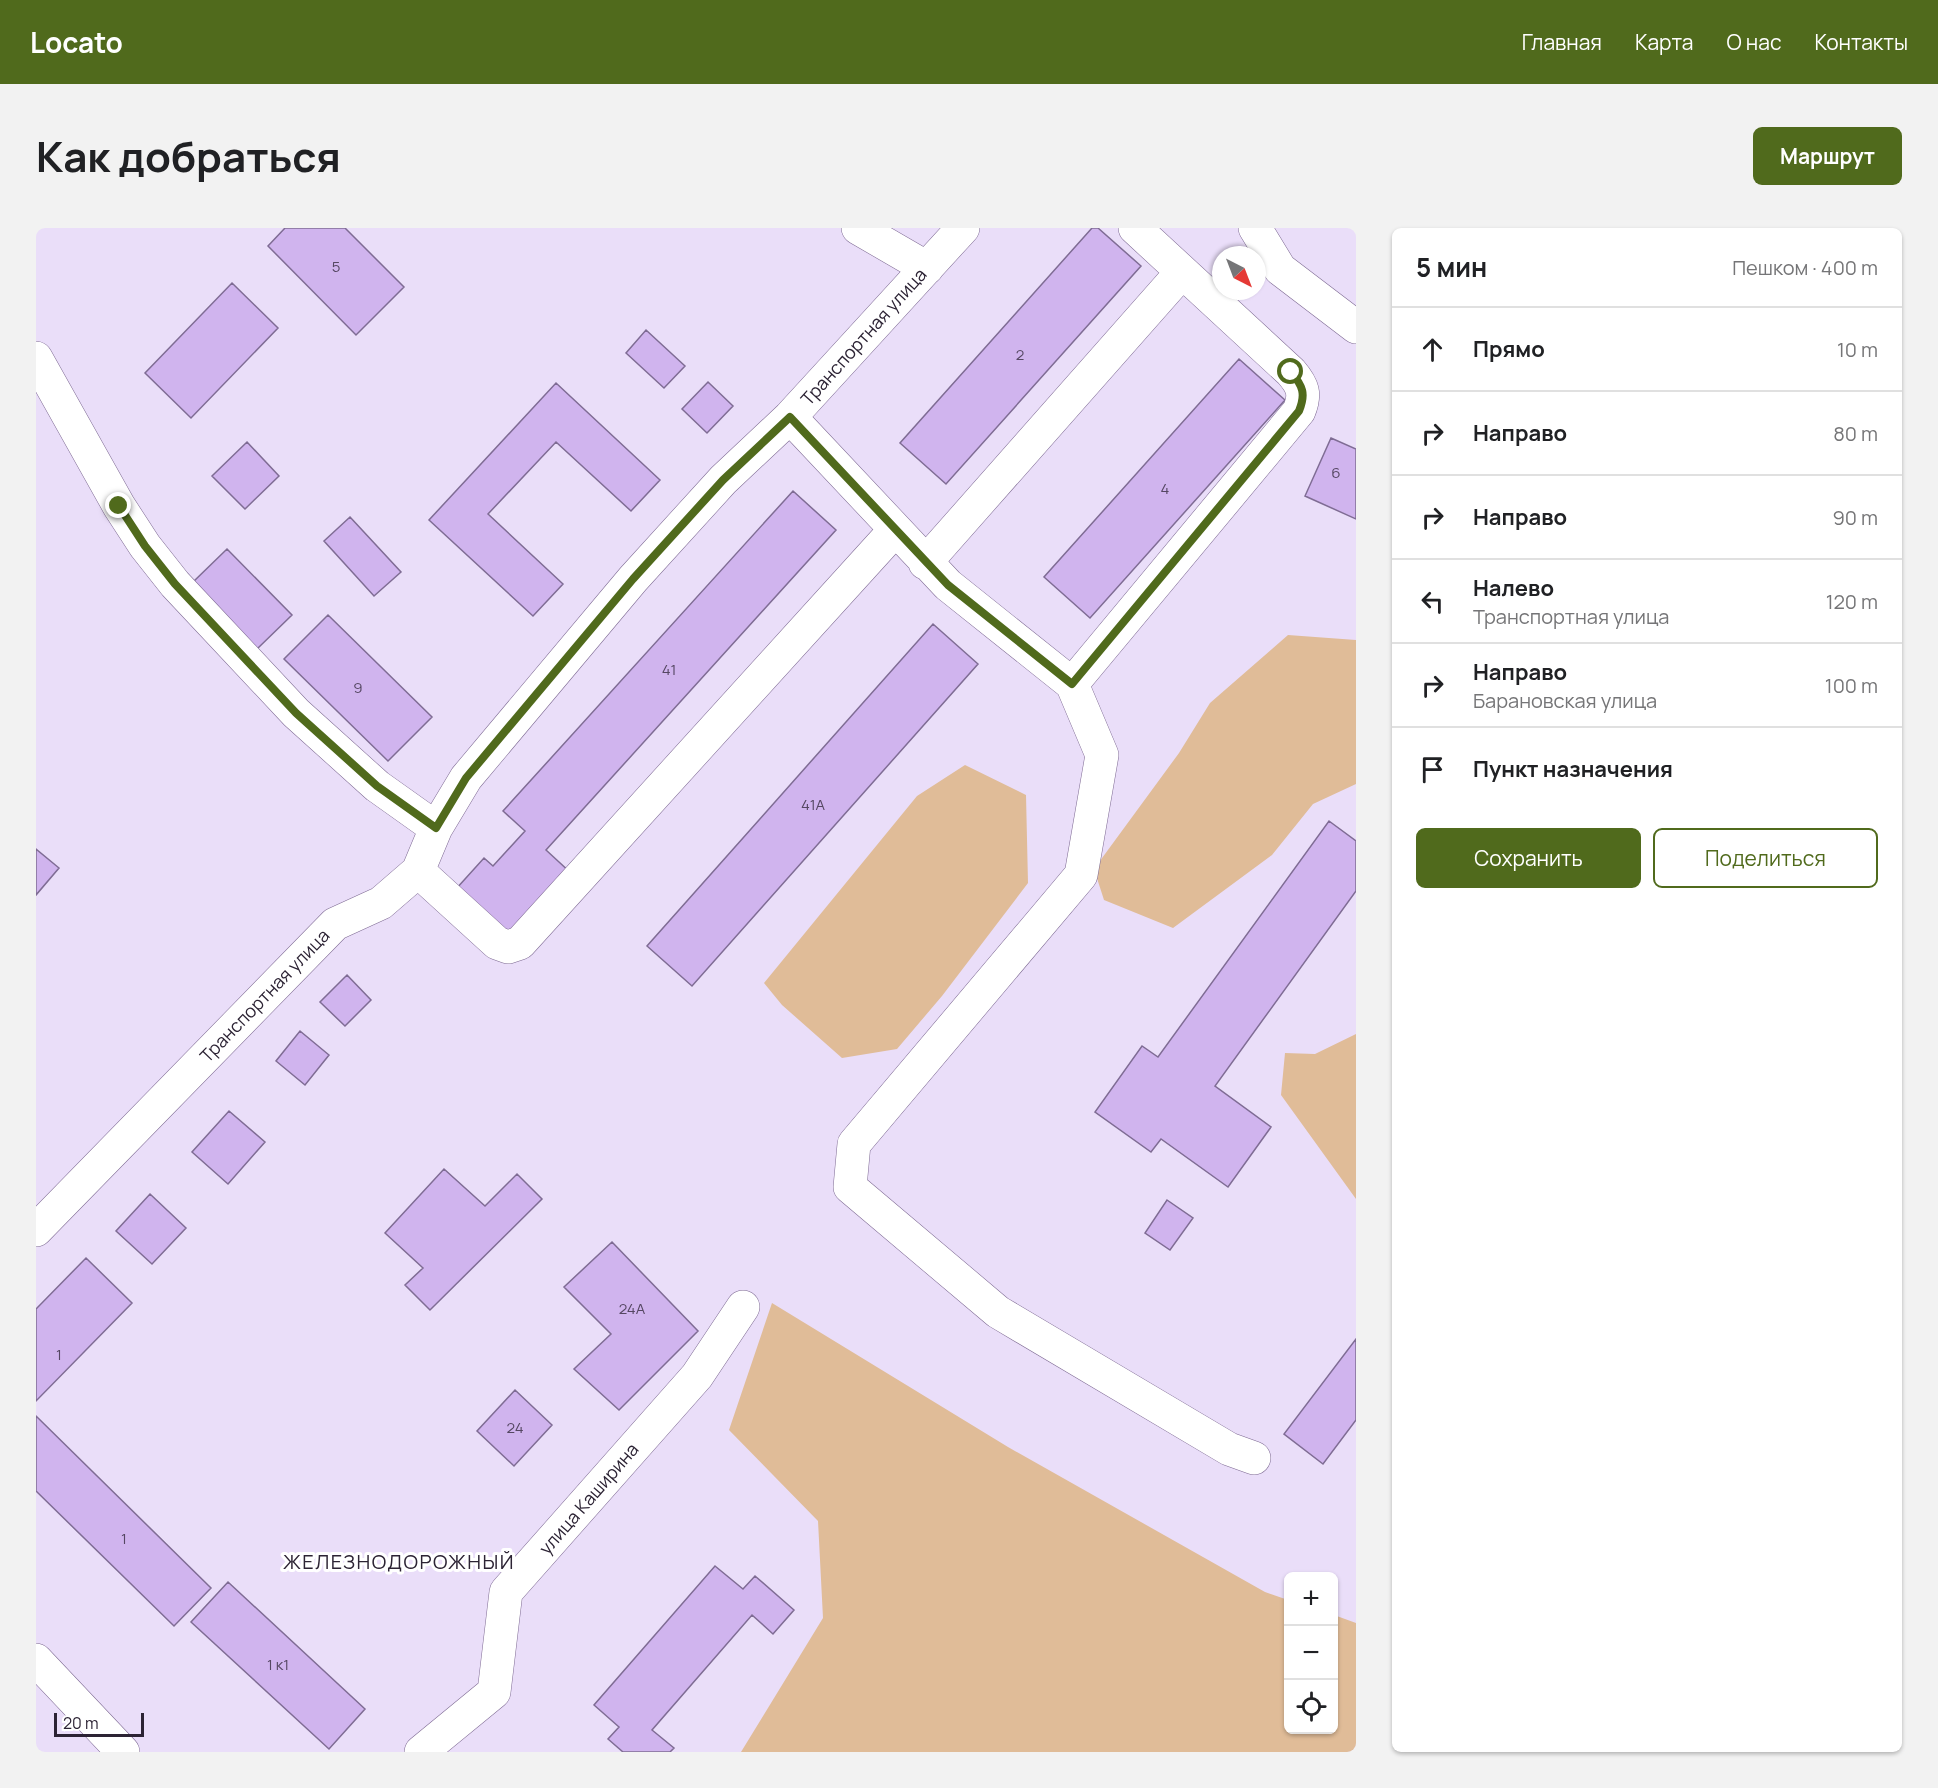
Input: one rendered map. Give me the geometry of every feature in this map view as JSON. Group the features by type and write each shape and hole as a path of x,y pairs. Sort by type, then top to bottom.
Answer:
{"street":[{"path":"858,228 927,268"},
{"name":"Транспортная улица","path":"36,1230 335,924 381,903 418,871 436,828 466,778 633,579 723,480 790,417 963,228"},
{"path":"1072,684 1299,411 1304,397 1301,385 1291,372 1135,228"},
{"path":"1255,228 1280,270 1356,327"},
{"path":"925,563 1182,272"},
{"path":"36,358 119,506 145,546 175,584 296,713 377,786 436,828"},
{"path":"790,417 925,563 977,609 1072,684 1102,755 1081,875 854,1144 850,1187 998,1312 1229,1449 1254,1458"},
{"path":"418,871 497,943 508,947 520,944 894,530"},
{"name":"улица Каширина","path":"421,1752 494,1692 506,1592 697,1376 743,1307"},
{"path":"36,1660 123,1752"}],"shaded area":[{"path":"1288,635 1356,640 1356,784 1313,804 1272,855 1173,928 1104,900 1094,869 1179,753 1210,703"},
{"path":"965,765 1026,795 1028,883 942,996 897,1049 842,1058 782,1005 764,983 917,796"},
{"path":"1356,1034 1356,1199 1281,1095 1285,1053 1315,1054"},
{"path":"772,1303 1008,1447 1265,1592 1284,1599 1284,1734 1338,1734 1338,1616 1356,1623 1356,1752 741,1752 823,1618 818,1521 729,1430"}],"building":[{"path":"285,228 345,228 404,287 356,335 268,246"},
{"path":"1092,228 1098,228 1141,266 946,484 900,443"},
{"path":"232,283 278,328 191,418 145,373"},
{"path":"646,330 685,366 664,388 626,353"},
{"path":"1239,359 1285,400 1090,618 1044,577"},
{"path":"708,382 733,406 707,433 682,409"},
{"path":"556,383 660,480 631,511 556,442 488,514 563,584 533,616 429,520"},
{"path":"1331,438 1356,449 1356,519 1305,496"},
{"path":"247,442 279,476 245,509 212,476"},
{"path":"793,491 836,530 546,850 572,874 511,940 456,889 484,858 493,866 525,831 503,811"},
{"path":"350,517 401,572 374,596 324,541"},
{"path":"227,549 292,615 257,649 192,583"},
{"path":"328,615 432,717 388,761 284,659"},
{"path":"933,624 978,664 692,986 647,946"},
{"path":"1329,821 1356,841 1356,891 1215,1086 1271,1127 1228,1187 1161,1139 1151,1152 1095,1112 1142,1046 1158,1057"},
{"path":"36,849 59,868 36,895"},
{"path":"347,975 371,1000 345,1026 320,1002"},
{"path":"300,1031 329,1055 305,1085 276,1061"},
{"path":"229,1111 265,1142 228,1184 192,1152"},
{"path":"444,1169 485,1206 517,1174 542,1199 430,1310 405,1285 423,1268 385,1233"},
{"path":"150,1194 186,1228 152,1264 116,1231"},
{"path":"1167,1200 1193,1218 1170,1250 1145,1233"},
{"path":"612,1242 698,1331 619,1410 574,1369 611,1334 564,1287"},
{"path":"86,1258 132,1303 36,1401 36,1309"},
{"path":"1356,1339 1356,1420 1323,1464 1284,1434"},
{"path":"515,1390 552,1425 514,1466 477,1431"},
{"path":"36,1416 211,1588 174,1626 36,1491"},
{"path":"715,1566 743,1589 755,1576 794,1610 773,1634 752,1615 652,1730 674,1748 670,1752 623,1752 608,1739 619,1727 594,1705"},
{"path":"228,1582 365,1709 329,1749 191,1622"}],"district":[{"name":"ЖЕЛЕЗНОДОРОЖНЫЙ","path":"399,1562"}],"route":[{"path":"119,506 145,546 175,584 296,713 377,786 436,828 466,778 633,579 723,480 790,417 948,585 1072,684 1299,411 1304,397 1301,385 1291,372"}]}
